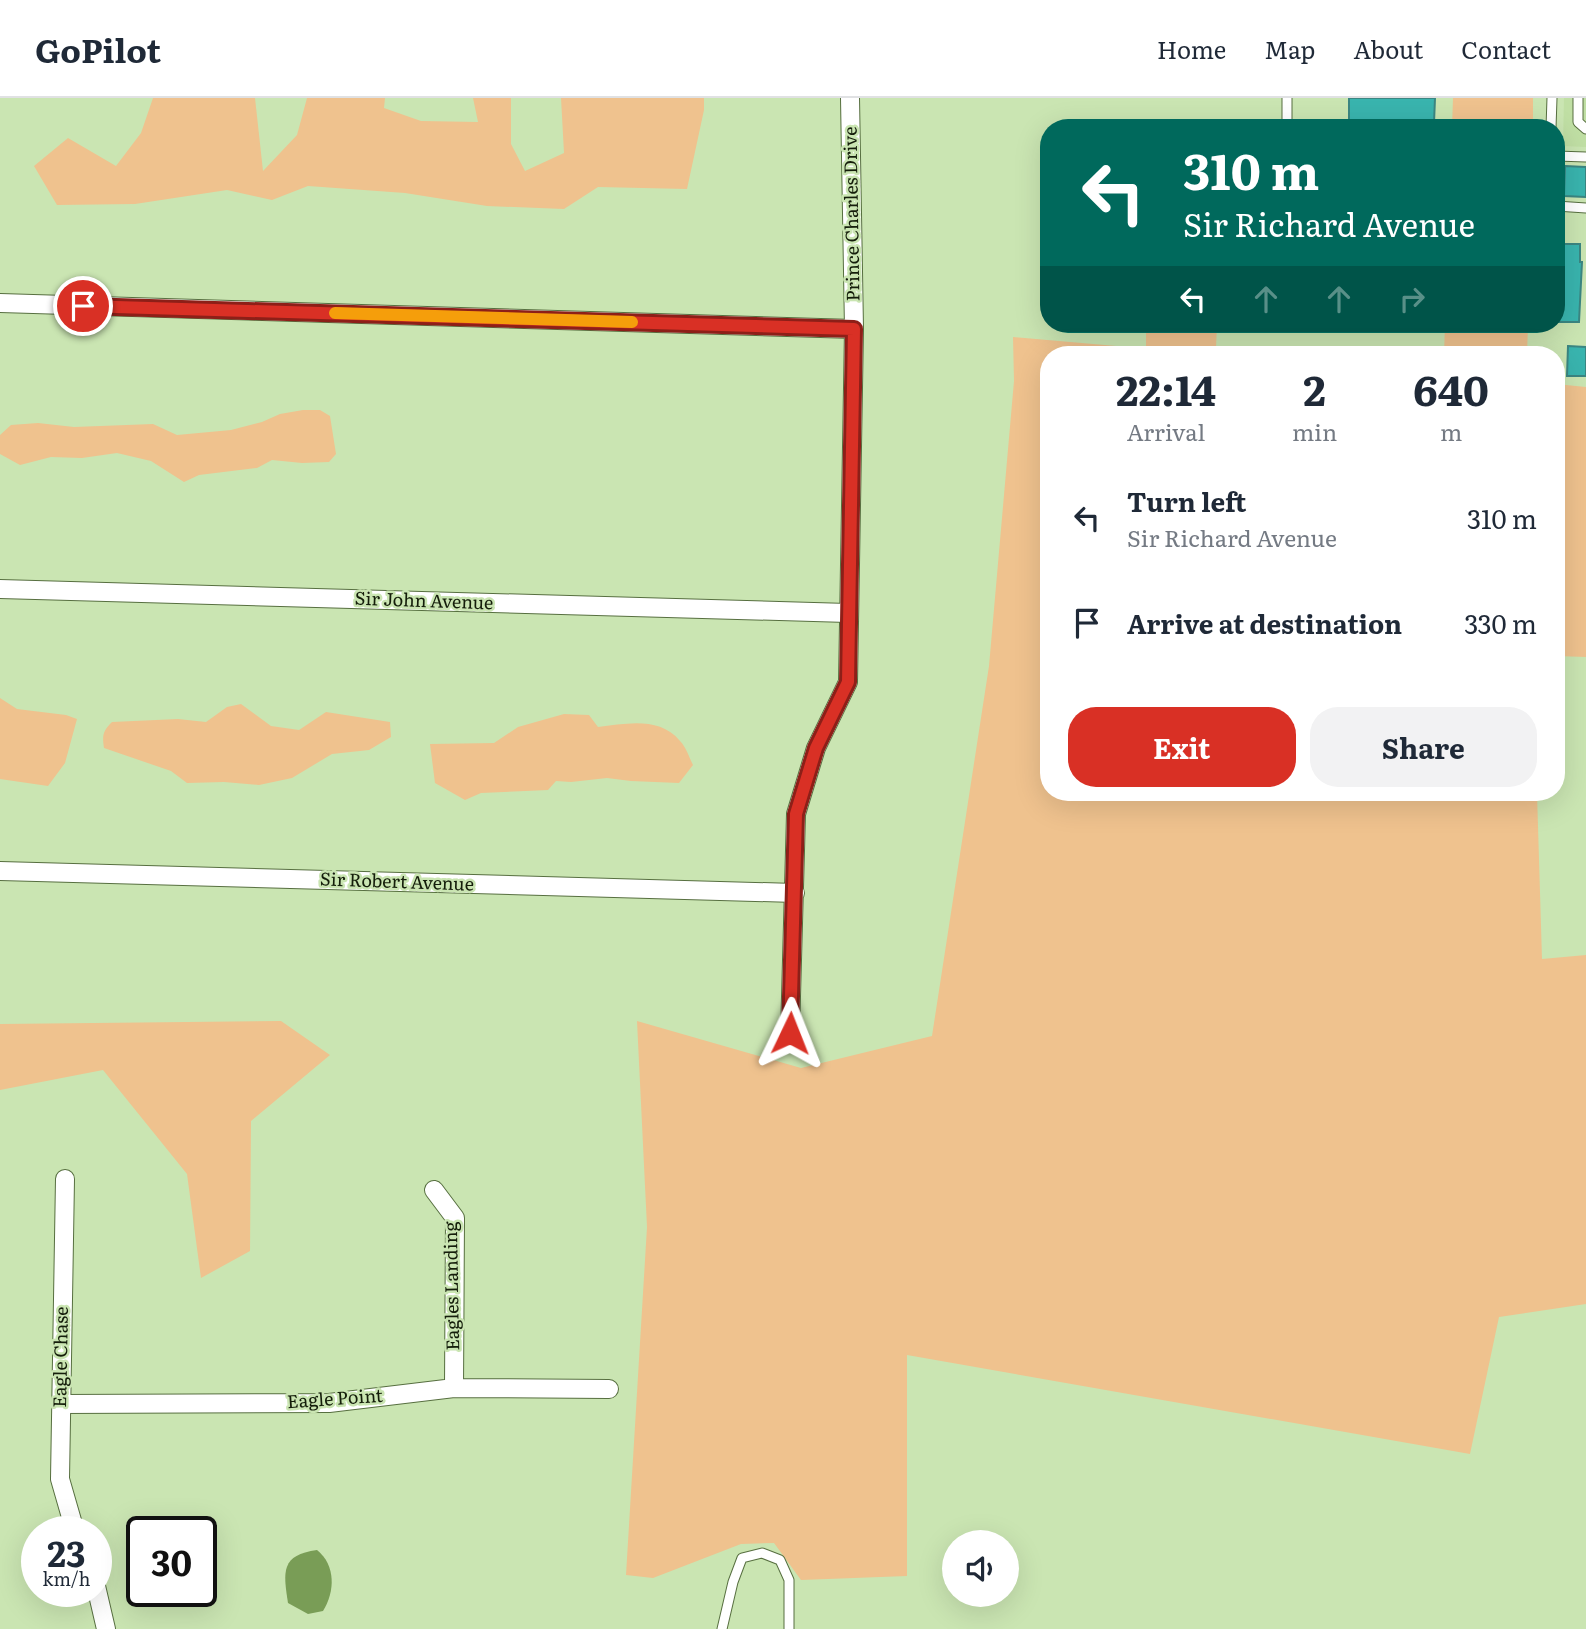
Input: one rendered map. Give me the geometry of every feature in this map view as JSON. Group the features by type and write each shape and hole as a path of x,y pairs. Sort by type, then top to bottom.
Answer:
{"street":[{"name":"Prince Charles Drive","path":"790,1033 796,814 816,748 848,682 854,329 850,98"},
{"path":"0,303 854,329"},
{"name":"Sir John Avenue","path":"0,589 848,612"},
{"name":"Sir Robert Avenue","path":"0,871 795,893"},
{"name":"Eagle Chase","path":"65,1180 60,1479 71,1516"},
{"name":"Eagles Landing","path":"434,1190 455,1218 454,1388"},
{"name":"Eagle Point","path":"61,1404 329,1403 454,1388 609,1389"},
{"path":"101,1607 106,1629"}],"lane":[{"path":"1287,98 1287,119"},
{"path":"1551,119 1552,98"},
{"path":"1578,98 1578,122 1586,129"},
{"path":"1565,156 1586,157"},
{"path":"1565,207 1586,208"},
{"path":"722,1629 733,1582 742,1559 762,1553 780,1560 789,1580 789,1629"}],"shaded area":[{"path":"153,98 255,98 263,171 297,135 307,98 385,98 384,108 421,121 478,122 473,98 511,98 511,144 525,171 564,153 561,98 704,98 704,110 687,189 598,187 564,209 487,206 405,193 308,186 272,200 227,190 135,204 57,205 34,166 68,138 116,166 141,133"},
{"path":"1453,98 1533,98 1533,119 1452,119"},
{"path":"1564,98 1586,98 1586,147 1565,146"},
{"path":"1146,333 1217,333 1216,346 1146,346"},
{"path":"1445,333 1528,333 1527,346 1444,346"},
{"path":"1013,337 1116,346 1040,346 1040,801 1537,801 1542,959 1586,955 1586,1304 1499,1317 1470,1454 907,1355 907,1576 801,1580 774,1543 741,1544 653,1578 626,1575 647,1227 637,1021 801,1068 932,1036 989,666 1014,381"},
{"path":"1565,385 1586,387 1586,657 1565,656"},
{"path":"320,410 330,416 336,454 329,462 272,460 257,468 199,475 184,482 151,461 117,453 82,458 51,457 20,465 0,454 0,435 11,425 38,423 74,427 153,424 177,435 231,430 280,414"},
{"path":"0,698 17,709 66,715 77,719 65,763 48,786 0,779"},
{"path":"241,704 271,726 299,730 326,712 390,722 391,737 369,750 332,754 292,778 259,785 187,783 171,771 104,748 104,734 112,722 178,719 206,722 227,707"},
{"path":"564,714 589,715 598,727 642,724 662,728 682,743 693,765 679,783 607,778 556,781 548,790 481,793 465,800 435,783 430,744 494,743 518,727"},
{"path":"281,1021 330,1055 251,1121 250,1251 201,1278 187,1174 103,1070 0,1090 0,1024"},
{"path":"317,1550 328,1563 332,1579 330,1596 323,1611 308,1614 288,1603 285,1573 287,1566 297,1556"}],"building":[{"path":"1349,98 1435,98 1434,119 1349,119"},
{"path":"1565,166 1586,167 1586,197 1565,196"},
{"path":"1565,244 1580,244 1582,262 1579,322 1565,322"},
{"path":"1568,346 1586,347 1586,376 1567,376"}],"slow traffic":[{"path":"335,313 632,322"}],"route":[{"path":"83,306 854,329 848,682 816,748 796,814 790,1033"}]}
